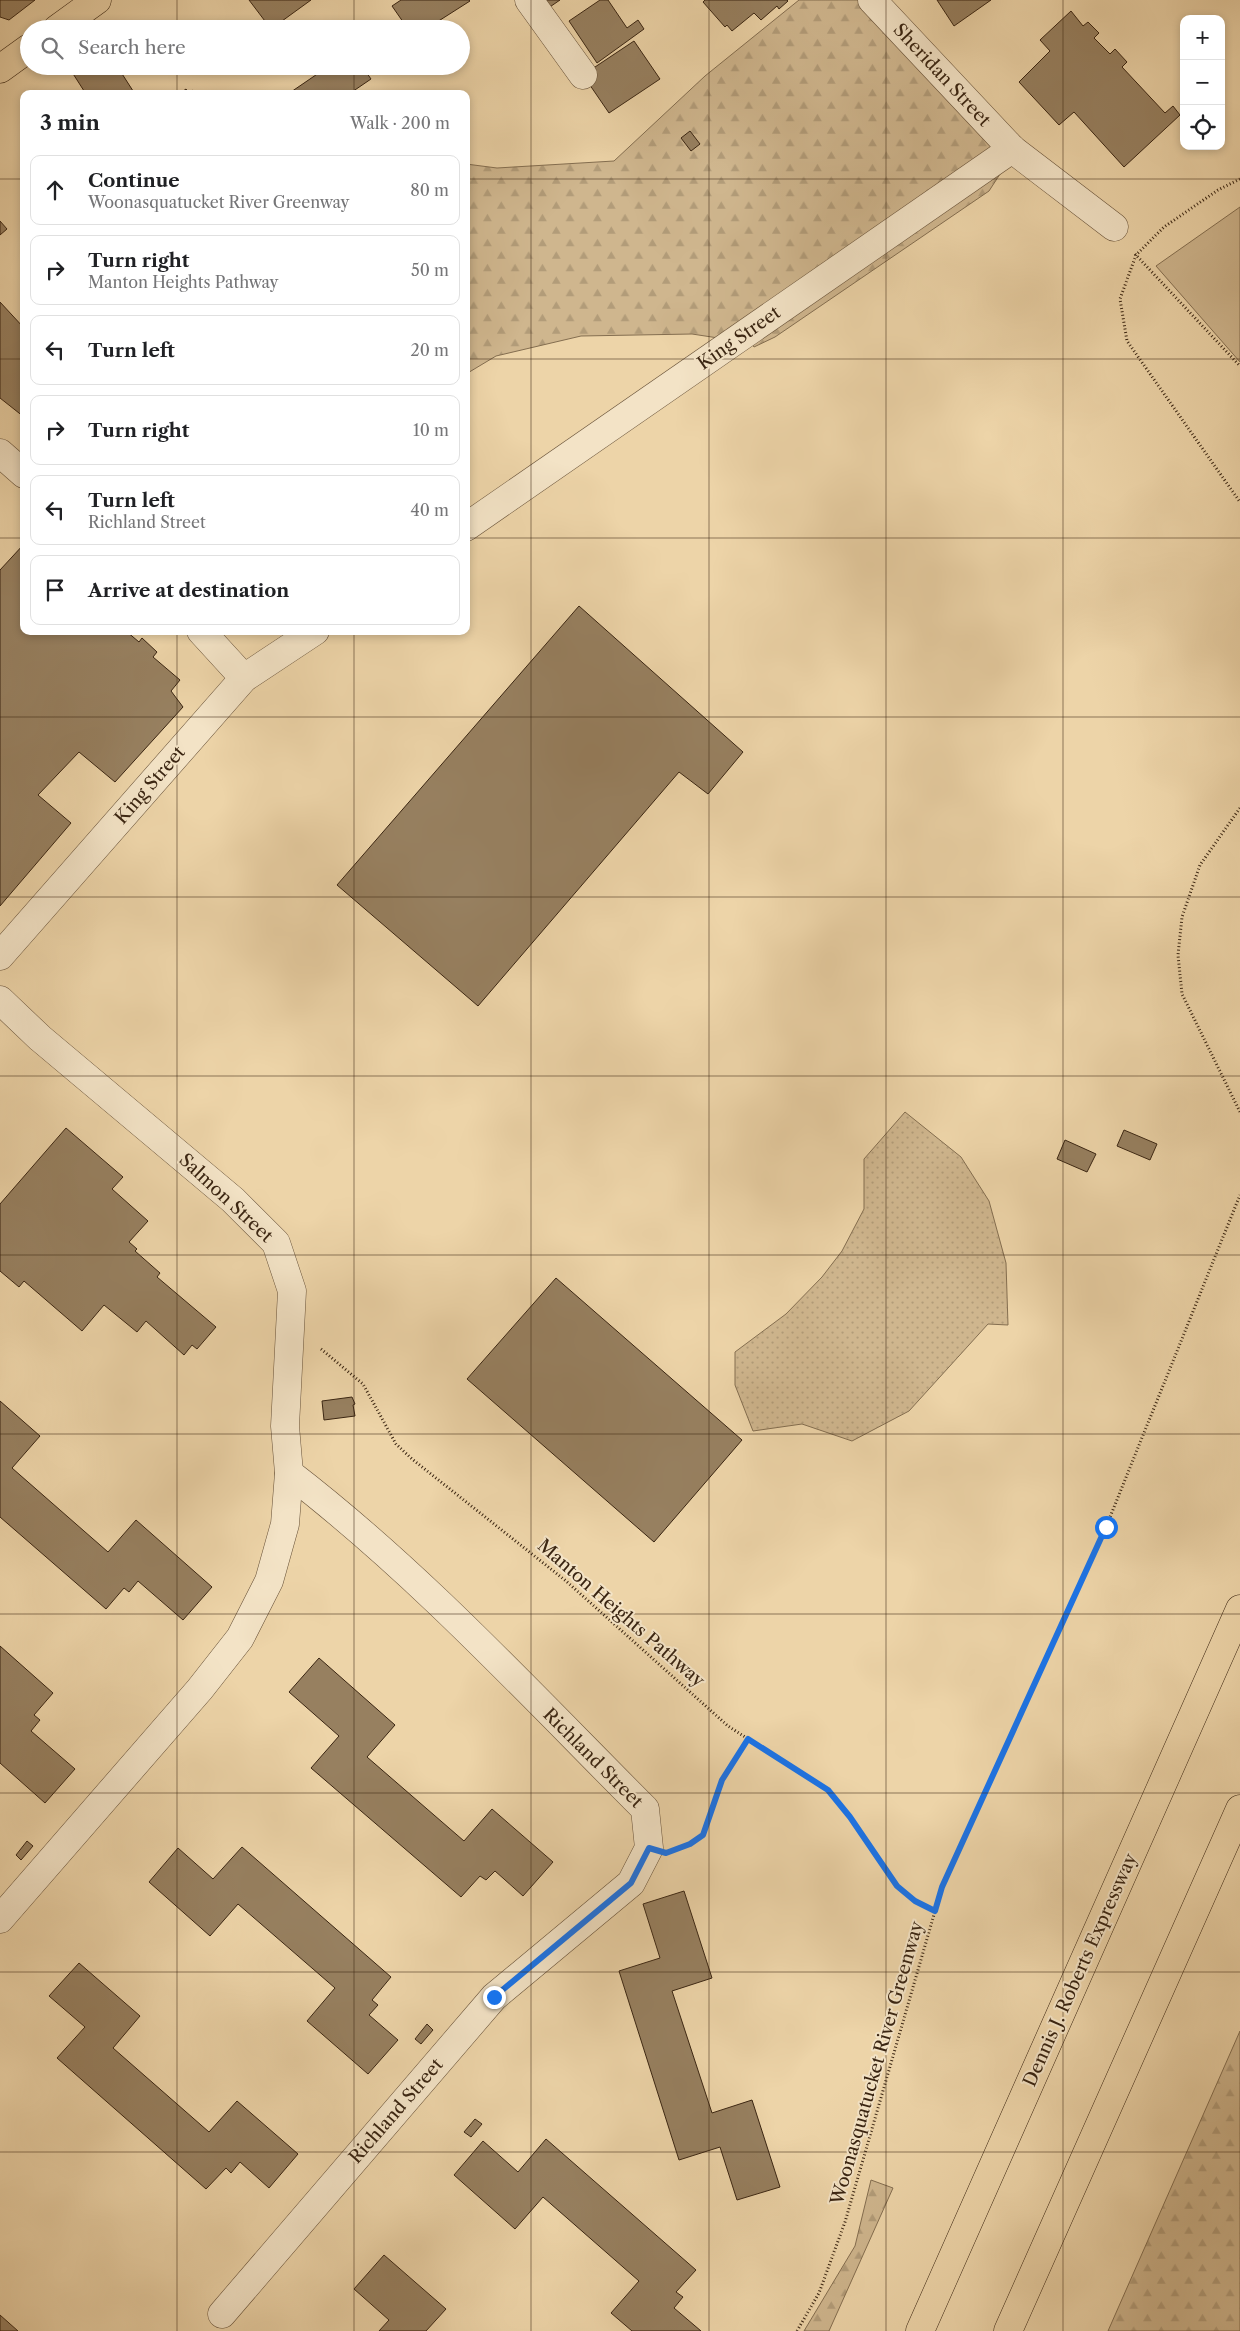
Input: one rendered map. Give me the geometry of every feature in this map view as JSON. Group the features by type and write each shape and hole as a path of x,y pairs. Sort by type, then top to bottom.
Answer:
{"main road":[{"path":"69,20 97,0"},
{"path":"0,69 20,55"},
{"name":"Dennis J. Roberts Expressway","path":"920,2331 1240,1609"},
{"path":"1008,2331 1240,1809"}],"street":[{"path":"529,0 584,75"},
{"name":"Sheridan Street","path":"872,0 1012,149 1114,227"},
{"name":"King Street","path":"470,524 1012,149"},
{"path":"0,453 20,470"},
{"path":"205,635 244,678"},
{"name":"King Street","path":"0,956 244,678 309,635"},
{"name":"Salmon Street","path":"0,1000 40,1038 233,1200 276,1243 292,1291 286,1426 289,1473 285,1524 269,1582 240,1638 200,1689 0,1919"},
{"name":"Richland Street","path":"222,2314 494,1997 631,1883 649,1848 645,1809 451,1616 342,1514 289,1473"}],"path":[{"path":"1240,179 1218,190 1164,227 1136,255 1120,299 1128,341 1240,502"},
{"path":"1136,255 1240,366"},
{"path":"1240,808 1200,865 1182,917 1178,955 1182,994 1240,1112"},
{"name":"Woonasquatucket River Greenway","path":"796,2331 820,2293 845,2222 942,1887 1106,1527 1240,1195"},
{"name":"Manton Heights Pathway","path":"315,1345 363,1384 396,1444 412,1459 550,1568 728,1726 828,1790 850,1817 897,1886 915,1901 935,1911"},
{"path":"649,1848 666,1853 690,1844 703,1835 722,1780 748,1739"}],"green space":[{"path":"799,0 870,0 997,133 1002,171 989,191 775,337 754,347 751,343 692,334 581,336 496,356 470,372 470,165 497,168 614,161 705,76"},
{"path":"1240,207 1240,362 1156,266"},
{"path":"905,1112 961,1157 989,1201 1006,1263 1008,1325 988,1324 909,1411 852,1441 802,1424 753,1431 735,1385 735,1352 786,1314 822,1277 842,1251 864,1209 864,1159"},
{"path":"1240,2031 1240,2331 1108,2331"},
{"path":"871,2180 893,2188 829,2331 804,2331 855,2246"}],"building":[{"path":"0,0 35,0 9,20 0,17"},
{"path":"249,0 311,0 283,20 264,20"},
{"path":"401,0 470,1 440,20 402,20 392,6"},
{"path":"534,0 560,0 541,13"},
{"path":"600,0 608,0 627,28 638,20 644,29 597,63 569,21"},
{"path":"705,0 788,1 779,9 777,6 761,20 754,13 732,31 727,25 725,27 703,2"},
{"path":"937,0 991,0 954,26"},
{"path":"1071,11 1083,26 1088,22 1099,33 1094,38 1110,54 1115,49 1127,62 1122,67 1165,113 1173,106 1180,115 1124,167 1074,112 1059,125 1019,82 1050,51 1040,40"},
{"path":"634,41 660,79 609,113 583,75"},
{"path":"74,75 123,75 132,90 83,90"},
{"path":"316,75 368,75 371,79 355,90 294,90"},
{"path":"690,131 700,144 691,151 681,138"},
{"path":"0,221 7,229 0,235"},
{"path":"0,302 20,324 20,414 0,398"},
{"path":"20,548 20,635 131,635 139,642 142,638 157,652 153,657 180,680 171,691 183,707 115,782 79,752 38,795 71,823 0,906 0,570"},
{"path":"579,606 743,752 708,794 679,772 478,1006 337,885"},
{"path":"66,1128 123,1177 112,1189 148,1221 129,1242 137,1249 135,1251 160,1273 157,1277 216,1327 197,1349 192,1345 184,1355 146,1321 137,1332 104,1305 82,1331 24,1281 19,1287 0,1271 0,1204"},
{"path":"1124,1130 1157,1144 1150,1160 1117,1146"},
{"path":"1065,1140 1096,1154 1087,1172 1057,1159"},
{"path":"556,1278 742,1440 654,1542 467,1379"},
{"path":"352,1397 355,1404 353,1405 355,1416 324,1420 322,1401"},
{"path":"0,1401 40,1436 12,1468 108,1552 136,1520 212,1587 183,1620 138,1581 129,1592 124,1588 106,1609 0,1517"},
{"path":"0,1646 53,1693 34,1715 40,1720 31,1731 75,1769 45,1803 0,1763"},
{"path":"319,1658 395,1725 367,1757 464,1841 492,1809 553,1862 523,1896 495,1871 486,1880 480,1876 461,1897 311,1768 339,1736 289,1692"},
{"path":"27,1841 33,1846 21,1860 16,1855"},
{"path":"242,1847 391,1977 372,2000 378,2005 369,2015 398,2040 368,2074 307,2021 335,1988 238,1904 210,1936 149,1882 178,1848 213,1879"},
{"path":"684,1891 712,1978 672,1991 712,2113 752,2100 780,2187 737,2200 720,2147 679,2160 619,1971 660,1958 643,1904"},
{"path":"79,1963 140,2016 113,2048 209,2132 237,2101 298,2154 269,2188 240,2162 231,2173 226,2168 206,2189 57,2058 85,2027 49,1996"},
{"path":"427,2024 433,2030 421,2044 415,2039"},
{"path":"475,2119 482,2124 471,2137 464,2132"},
{"path":"546,2139 696,2270 676,2292 683,2297 674,2308 701,2331 632,2331 611,2313 639,2281 543,2197 515,2229 454,2175 483,2141 518,2172"},
{"path":"384,2255 446,2309 426,2331 379,2331 389,2320 354,2289"},
{"path":"0,2315 18,2331 0,2331"}],"route":[{"path":"494,1997 631,1883 649,1848 666,1853 690,1844 703,1835 722,1780 748,1739 828,1790 877,1853 897,1886 915,1901 935,1911 942,1887 1106,1527"}]}
